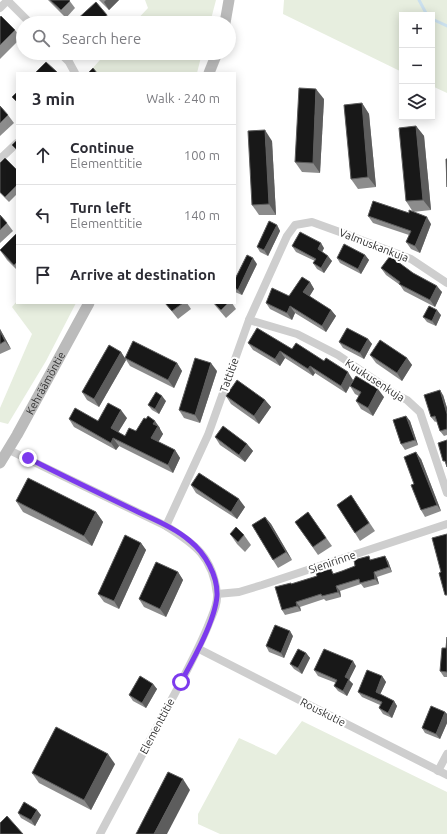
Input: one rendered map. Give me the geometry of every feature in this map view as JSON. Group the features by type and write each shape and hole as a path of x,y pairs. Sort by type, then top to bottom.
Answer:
{"street":[{"path":"0,8 8,0 23,16"},
{"path":"226,16 229,0"},
{"path":"67,60 74,72"},
{"path":"209,72 214,60"},
{"path":"0,159 16,144"},
{"name":"Valmuskankuja","path":"295,225 312,222 411,259 447,283"},
{"name":"Tattitie","path":"166,526 208,435 249,320 287,236 295,225"},
{"name":"Kehräämöntie","path":"0,463 4,447 89,304"},
{"name":"Kuukusenkuja","path":"249,320 297,334 338,355 397,395 407,400 420,412 447,493"},
{"name":"Elementtitie","path":"4,447 166,526 189,540 202,553 210,566 217,594 215,608 199,649 100,834"},
{"name":"Sienirinne","path":"217,594 240,592 447,524"},
{"name":"Rouskutie","path":"199,649 447,776"},
{"path":"438,771 447,754"}],"green space":[{"path":"145,0 216,0 212,16 141,16 148,8"},
{"path":"284,0 447,0 447,93 435,87 435,12 399,12 399,71 283,14"},
{"path":"100,60 200,60 197,72 95,72 92,69"},
{"path":"16,302 16,304 75,304 46,361 8,424 0,422 0,408 32,334 12,307"},
{"path":"302,721 447,792 447,834 220,834 198,824 198,814 239,738 276,755"}],"building":[{"path":"50,0 69,0 70,1 61,10"},
{"path":"96,2 107,15 106,16 81,16"},
{"path":"1,16 15,30 0,45 0,17"},
{"path":"46,62 57,72 36,72"},
{"path":"93,68 96,72 89,72"},
{"path":"299,88 316,89 313,163 295,162"},
{"path":"16,93 16,101 12,97"},
{"path":"362,103 368,177 351,179 344,105"},
{"path":"0,106 8,115 0,123"},
{"path":"416,126 423,200 406,201 399,128"},
{"path":"265,130 269,204 252,205 248,131"},
{"path":"16,141 16,149 12,145"},
{"path":"5,158 16,169 16,186 5,197 0,192 0,163"},
{"path":"446,159 447,159 447,187"},
{"path":"373,201 409,213 409,210 427,217 415,246 406,242 411,231 368,216"},
{"path":"0,215 7,223 0,230"},
{"path":"269,221 277,225 264,250 257,247"},
{"path":"300,232 321,243 318,249 328,256 321,268 313,263 316,259 292,246"},
{"path":"16,234 16,263 14,265 0,250"},
{"path":"344,244 365,255 358,269 337,258"},
{"path":"247,255 253,258 238,290 236,289 236,277"},
{"path":"390,256 413,273 437,286 430,300 399,284 400,282 381,268"},
{"path":"302,277 310,282 303,292 331,310 322,326 290,306 287,313 266,303 272,288 289,296"},
{"path":"166,304 182,304 172,311"},
{"path":"215,304 227,304 221,310"},
{"path":"429,306 437,310 432,321 423,317"},
{"path":"257,328 292,349 296,343 324,361 326,358 348,372 341,386 310,366 308,369 280,351 275,359 248,343"},
{"path":"347,328 368,339 360,353 339,342"},
{"path":"0,331 5,341 0,344"},
{"path":"380,340 407,358 397,373 370,355"},
{"path":"133,341 177,363 168,380 125,358"},
{"path":"109,345 121,352 94,399 82,392"},
{"path":"195,358 211,363 195,415 179,410"},
{"path":"356,376 378,389 368,408 356,401 361,392 350,386"},
{"path":"237,380 265,400 254,416 226,396"},
{"path":"440,390 447,414 447,429 440,431 435,416 431,417 424,395"},
{"path":"156,392 162,396 155,409 148,405"},
{"path":"108,403 121,410 111,428 125,436 129,428 136,431 144,418 146,419 148,416 155,421 153,424 158,426 151,438 175,450 168,465 113,438 111,443 69,419 75,408 98,421"},
{"path":"406,416 415,440 401,444 393,420"},
{"path":"223,426 247,444 239,455 215,437"},
{"path":"447,440 447,467 445,461 443,461 438,443"},
{"path":"416,452 437,505 421,510 411,485 414,484 404,457"},
{"path":"199,473 239,499 231,512 191,485"},
{"path":"28,478 96,512 84,536 16,501"},
{"path":"351,495 369,523 355,533 337,505"},
{"path":"308,512 326,538 313,547 295,522"},
{"path":"265,517 286,552 273,560 252,525"},
{"path":"236,527 244,535 238,542 230,534"},
{"path":"447,534 447,595 445,595 439,573 441,572 432,538"},
{"path":"125,535 141,543 114,601 98,594"},
{"path":"369,556 370,560 385,556 389,567 374,572 375,579 360,583 359,579 336,586 338,592 322,596 321,594 296,602 297,606 282,610 275,587 317,576 316,573 331,569 333,574 355,566 354,560"},
{"path":"156,562 178,572 160,609 139,599"},
{"path":"275,625 290,631 281,653 266,646"},
{"path":"447,637 447,672 440,671 442,648 446,648"},
{"path":"298,649 306,653 298,668 290,664"},
{"path":"324,649 353,661 345,677 349,679 343,691 334,686 337,680 314,670"},
{"path":"367,670 382,676 376,692 394,701 388,713 379,708 382,702 358,692"},
{"path":"140,676 153,684 142,703 129,695"},
{"path":"431,706 445,712 436,734 422,728"},
{"path":"56,727 108,754 84,800 32,773"},
{"path":"168,772 183,779 154,834 136,834"},
{"path":"24,802 37,810 31,820 18,813"},
{"path":"7,816 23,834 0,834 0,823"}],"waterway":[{"path":"419,0 425,12"},
{"path":"435,20 447,26"}],"route":[{"path":"28,458 166,526 189,540 202,553 210,566 217,594 215,608 199,649 181,682"}]}
